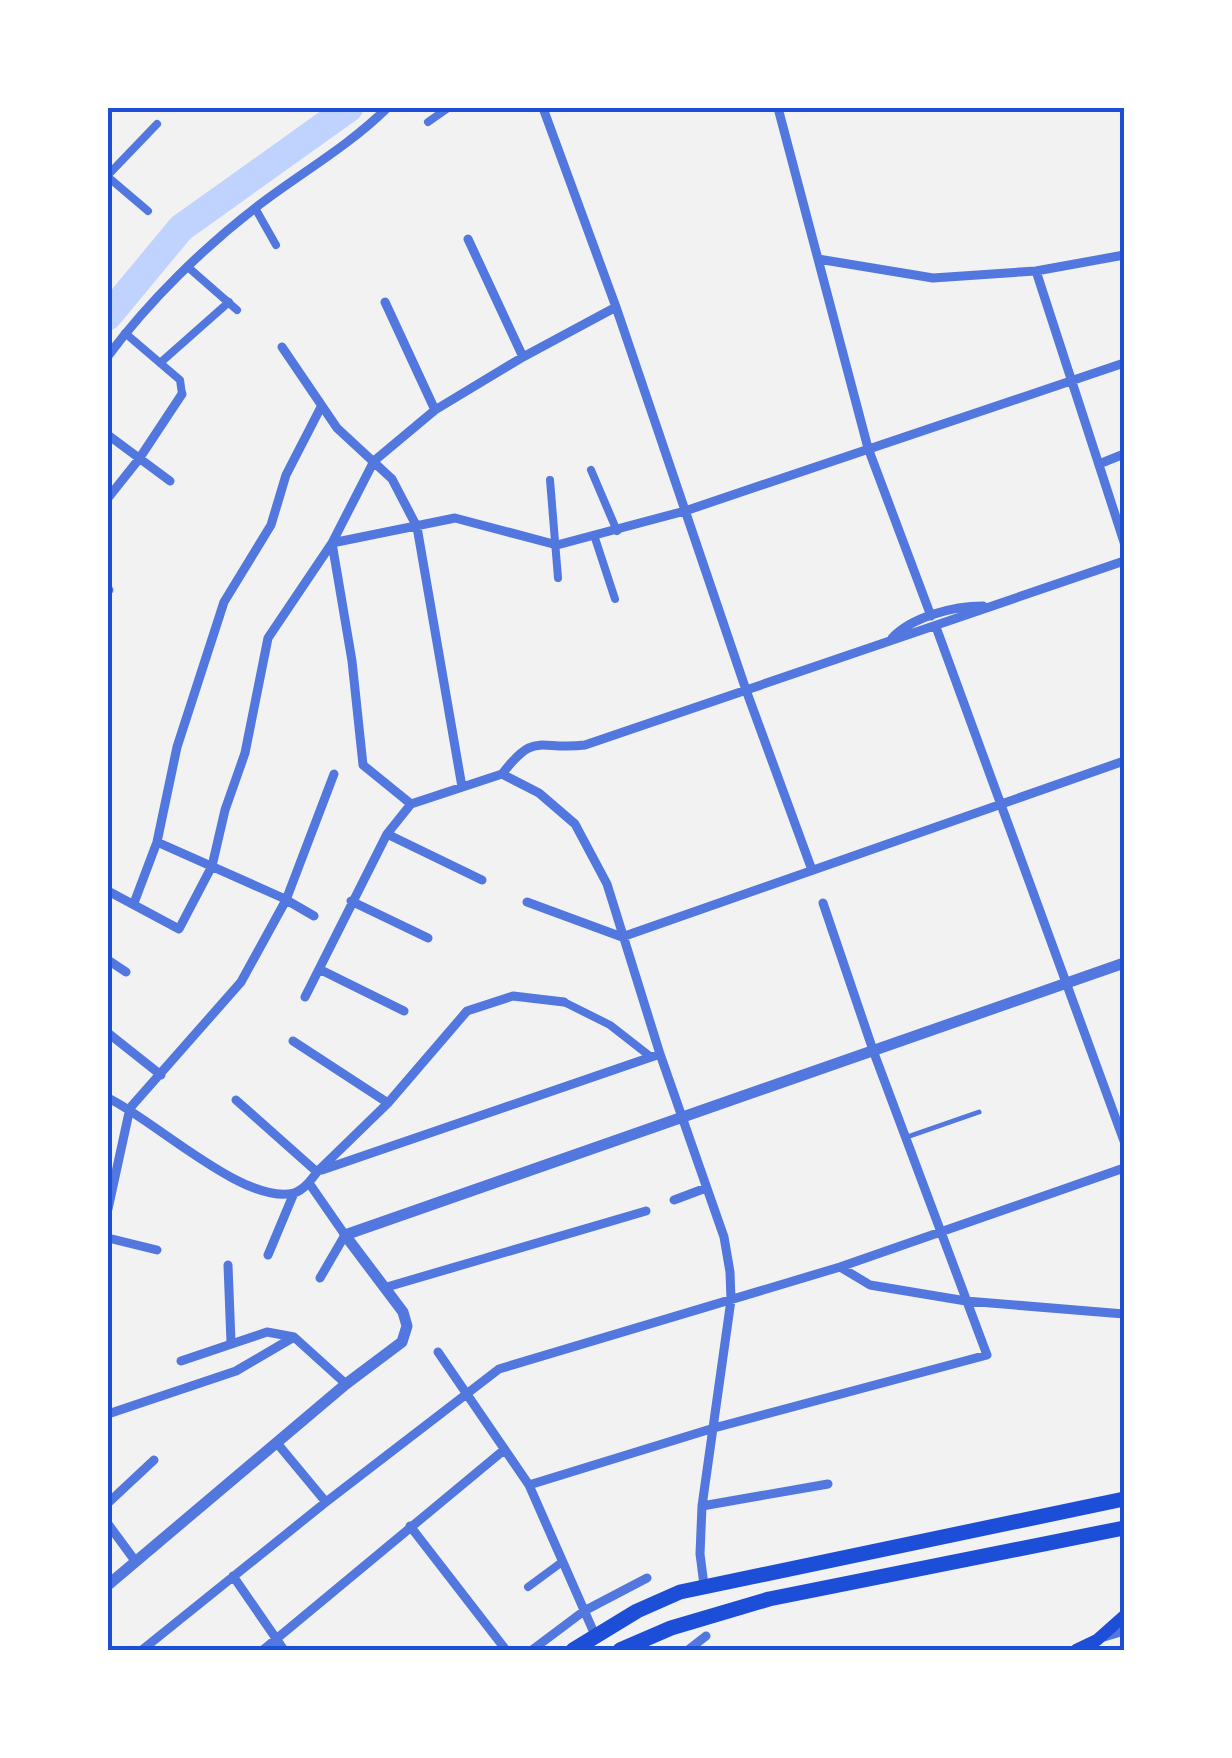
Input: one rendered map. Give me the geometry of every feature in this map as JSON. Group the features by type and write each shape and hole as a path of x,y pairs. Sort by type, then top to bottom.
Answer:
{"highway":[{"path":"572,1650 595,1634 680,1592 704,1585 1124,1499"},
{"path":"620,1650 671,1628 769,1599 1124,1528"}],"main road":[{"path":"1076,1650 1097,1640 1124,1616"}],"street":[{"path":"108,356 189,268 255,208 387,108"},
{"path":"428,122 448,108"},
{"path":"556,108 544,109 812,870"},
{"path":"778,108 868,448 931,616"},
{"path":"148,211 108,176 157,124"},
{"path":"255,208 276,244"},
{"path":"468,239 523,358"},
{"path":"818,259 933,278 1036,270 1124,255"},
{"path":"189,268 237,310"},
{"path":"1036,270 1124,542"},
{"path":"160,362 228,302"},
{"path":"385,302 436,410"},
{"path":"108,891 179,929 212,866 244,752 268,638 332,543 374,461 436,410 616,307"},
{"path":"108,498 182,394 180,380 126,333"},
{"path":"282,347 336,428 392,480 417,526 462,787"},
{"path":"332,543 455,518 556,545 684,511 1124,363"},
{"path":"134,903 157,842 177,747 204,655 224,602 271,524 286,476 321,407"},
{"path":"108,435 170,481"},
{"path":"1099,464 1124,454"},
{"path":"592,470 617,531"},
{"path":"550,480 558,578"},
{"path":"594,535 615,599"},
{"path":"332,543 352,661 362,765 410,804"},
{"path":"305,998 387,834 410,804 502,774 521,748 585,745 1124,561"},
{"path":"890,640 902,628 931,616 970,606 990,606"},
{"path":"936,627 1124,1141"},
{"path":"528,902 622,937 1124,761"},
{"path":"108,1209 130,1108 241,982 286,900 334,774"},
{"path":"502,774 539,793 575,824 606,884 655,1055 683,1117 724,1237 730,1300 702,1506 700,1554 704,1585"},
{"path":"387,834 482,880"},
{"path":"157,842 314,916"},
{"path":"351,901 428,938"},
{"path":"528,1485 714,1428 987,1354 874,1053 823,903"},
{"path":"108,960 126,972"},
{"path":"320,1278 345,1235 1124,963"},
{"path":"321,970 404,1011"},
{"path":"108,1098 130,1108 222,1173 263,1192 294,1192 309,1183 388,1103 467,1011 512,996 564,1002 610,1025 655,1055"},
{"path":"108,1033 160,1074"},
{"path":"293,1041 388,1103"},
{"path":"317,1172 655,1055"},
{"path":"236,1100 317,1172"},
{"path":"142,1650 500,1369 840,1268 1124,1168"},
{"path":"108,1585 346,1384 402,1342 407,1326 403,1312 309,1183"},
{"path":"674,1200 706,1188"},
{"path":"268,1255 294,1192"},
{"path":"387,1287 646,1211"},
{"path":"108,1238 156,1250"},
{"path":"228,1265 231,1342"},
{"path":"840,1268 870,1285 966,1300 1124,1314"},
{"path":"181,1361 267,1332 294,1337 346,1384"},
{"path":"108,1414 236,1371 294,1337"},
{"path":"438,1352 528,1485 595,1634"},
{"path":"277,1443 326,1502"},
{"path":"263,1650 504,1450"},
{"path":"108,1503 154,1460"},
{"path":"702,1506 828,1484"},
{"path":"108,1524 136,1562"},
{"path":"410,1526 506,1650"},
{"path":"528,1587 562,1562"},
{"path":"233,1576 284,1650"},
{"path":"532,1650 584,1612 647,1578"},
{"path":"1097,1640 1124,1630"},
{"path":"688,1650 706,1636"}],"lane":[{"path":"906,1137 979,1112"}],"waterway":[{"path":"108,316 181,228 349,108"}]}
